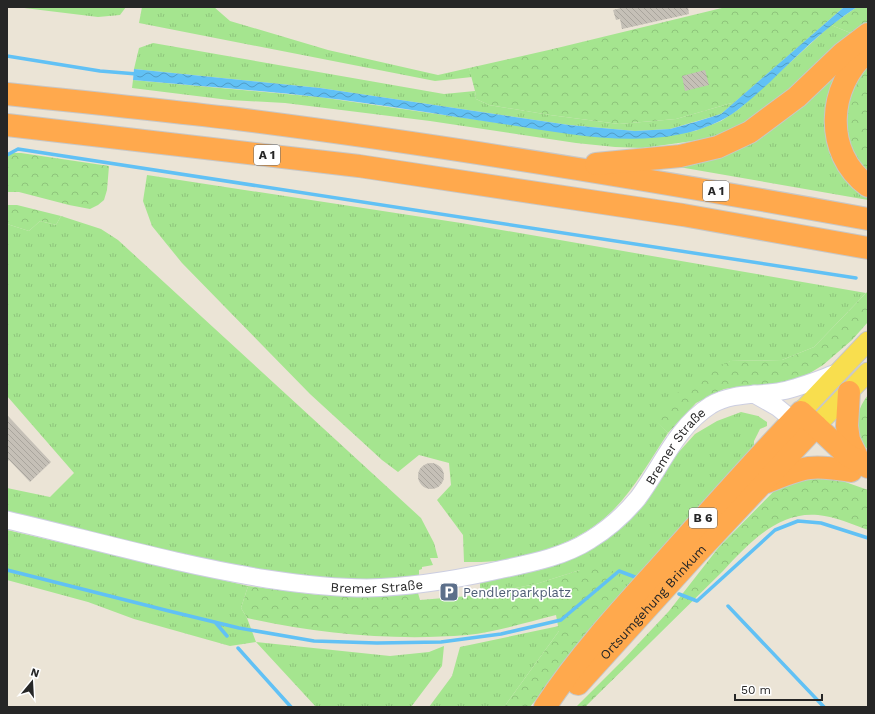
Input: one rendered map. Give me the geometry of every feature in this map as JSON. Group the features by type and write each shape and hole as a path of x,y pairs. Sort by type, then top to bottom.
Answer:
{"highway":[{"path":"563,167 680,156 718,147 750,132 797,97 843,53 868,34"},
{"path":"868,51 852,68 840,91 836,105 835,127 839,146 845,160 856,176 868,186"},
{"name":"A 1","path":"7,94 236,119 364,136 689,186 868,218"},
{"name":"A 1","path":"7,125 359,166 675,214 868,248"},
{"path":"849,392 847,426 849,440 862,470"},
{"path":"805,423 846,454 862,470"},
{"name":"Ortsumgehung Brinkum","path":"555,707 761,484 805,423"},
{"name":"Ortsumgehung Brinkum","path":"545,707 564,679 633,596 805,423"},
{"path":"761,484 790,472 809,468 822,467 862,470"}],"main road":[{"name":"B 6","path":"805,423 839,372 868,341"},
{"name":"B 6","path":"805,423 849,392 868,372"}],"street":[{"name":"Bremer Straße","path":"7,520 158,558 224,572 289,582 335,587 367,588 414,584 448,579 537,561 557,555 588,542 613,524 631,505 644,489 675,440 694,419 711,405 724,399 740,395 782,391 807,384 839,372"},
{"path":"761,394 784,399 805,423"}],"green space":[{"path":"16,7 126,7 120,15 98,17"},
{"path":"142,7 214,7 230,21 328,50 438,75 469,68 472,77 435,81 139,23"},
{"path":"726,7 844,7 735,102 676,119 619,124 489,105 476,99 469,68"},
{"path":"857,7 868,7 868,26 853,34 831,25"},
{"path":"831,25 853,34 781,99 737,129 707,139 643,148 576,143 430,121 285,103 229,100 132,88 133,80 319,97 568,133 614,138 695,131 721,121 739,109"},
{"path":"153,43 444,94 475,91 476,99 489,105 619,124 676,119 735,102 721,114 670,129 635,131 569,125 320,88 134,69 139,48"},
{"path":"843,63 832,85 825,116 829,148 868,194 868,200 679,167 752,142"},
{"path":"868,67 868,177 843,135 850,86"},
{"path":"13,153 109,166 107,190 104,200 90,209 19,192 7,192 7,156"},
{"path":"147,175 461,223 866,293 814,347 782,360 730,361 654,419 668,433 626,496 597,524 571,540 543,551 498,561 464,562 463,535 437,500 451,485 449,463 419,455 398,472 382,460 310,394 182,263 152,226 143,201"},
{"path":"7,205 17,205 61,216 56,225 40,221 29,231 7,224"},
{"path":"61,216 101,229 118,240 421,518 434,543 438,558 430,558 433,565 422,567 422,569 419,570 419,576 368,581 342,580 256,571 7,514 7,488 50,497 74,473 7,396 7,224 29,231 40,221 56,225"},
{"path":"868,291 868,322 852,340 823,365 802,378 773,385 756,385 724,389 696,403 668,433 653,419 682,388 730,361 782,360 814,347"},
{"path":"868,395 868,450 860,440 857,423 859,411"},
{"path":"741,412 758,416 767,422 767,426 760,429 754,441 754,452 622,595 580,570 536,584 480,595 480,581 540,570 587,552 620,529 639,510 677,454 695,434 717,421"},
{"path":"797,478 834,478 868,490 868,530 825,516 803,515 790,518 765,531 753,540 585,707 576,707 669,611 719,547 779,486"},
{"path":"7,530 248,586 241,608 247,618 256,642 230,646 134,619 88,602 7,580"},
{"path":"596,568 613,571 625,582 622,595 530,707 504,707 559,631 556,615 478,634 440,637 412,637 357,635 274,624 247,618 241,608 248,586 319,595 391,595 418,593 420,600 480,595 536,584 580,570"},
{"path":"559,626 559,631 504,707 429,707 452,676 460,647"},
{"path":"256,642 390,656 429,652 444,646 442,666 411,707 316,707"}],"water":[{"path":"844,7 857,7 822,33 769,83 727,117 695,131 641,139 585,136 341,100 272,92 133,80 134,69 320,88 569,125 635,131 670,129 721,114"}],"building":[{"path":"625,7 688,7 689,14 622,29 620,19 616,20 613,10"},
{"path":"705,70 709,85 685,91 682,76"},
{"path":"7,415 51,462 30,482 9,460 7,462"},
{"path":"431,463 440,467 444,476 440,485 431,489 422,485 418,476 422,467"}],"waterway":[{"path":"7,56 100,71 137,74"},
{"path":"7,155 18,149 856,278"},
{"path":"679,594 697,601 775,530 798,521 821,523 868,538"},
{"path":"7,570 239,628 314,641 377,643 441,642 501,634 561,620 619,571 635,577"},
{"path":"728,606 824,707"},
{"path":"215,622 227,636"},
{"path":"238,648 291,707"}],"place":[{"name":"Pendlerparkplatz","path":"449,592"}]}
